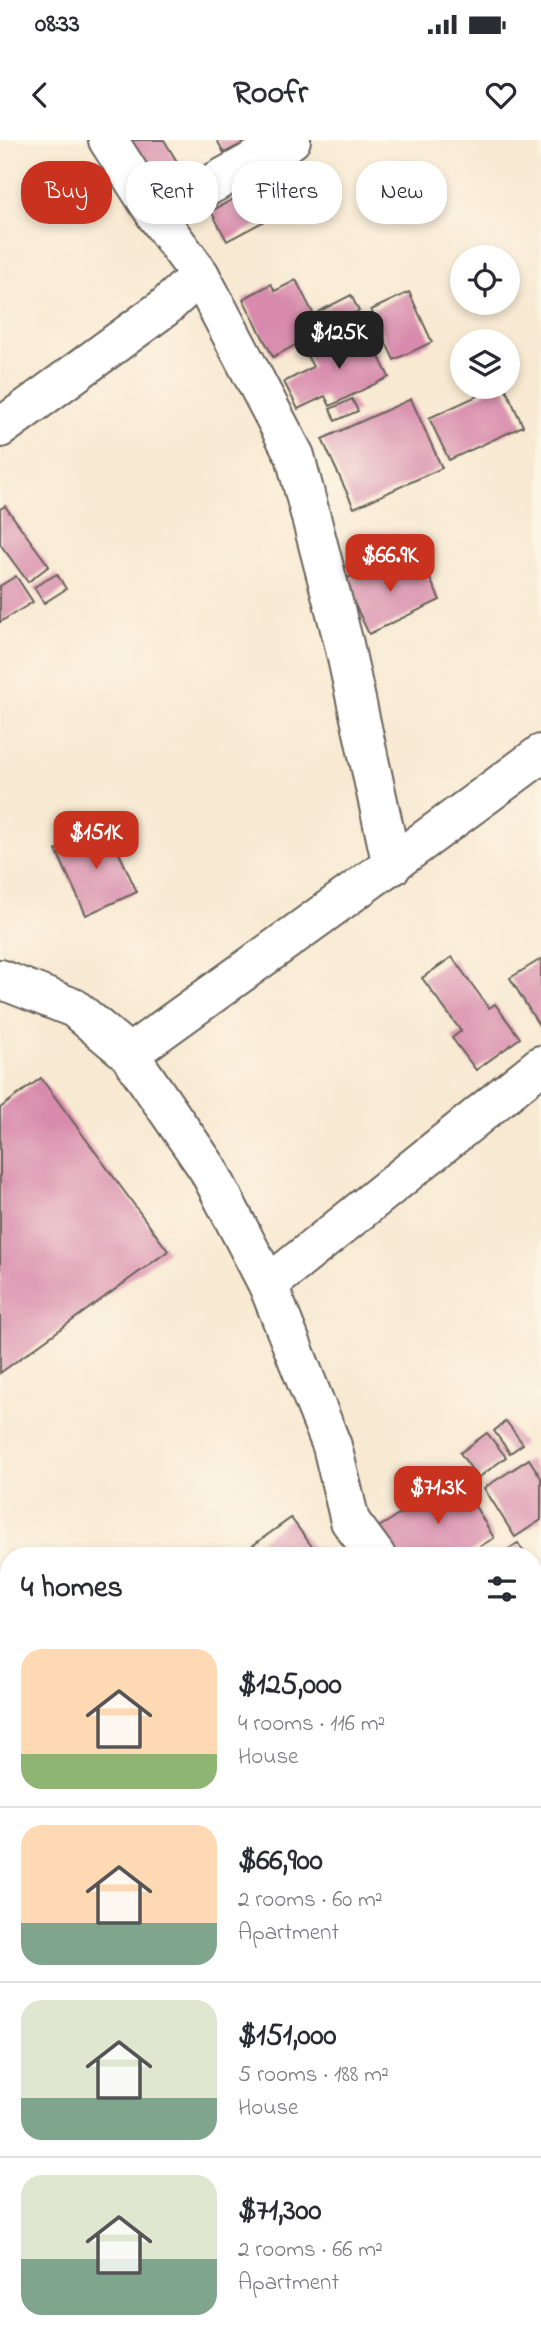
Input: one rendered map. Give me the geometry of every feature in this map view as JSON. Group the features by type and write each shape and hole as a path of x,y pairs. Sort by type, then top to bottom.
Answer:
{"street":[{"path":"108,140 126,168"},
{"path":"218,181 291,140"},
{"path":"163,224 200,275 295,456 344,644 392,866"},
{"path":"0,428 164,308 200,275"},
{"path":"129,1055 392,866 541,754"},
{"path":"0,979 74,1008 129,1055 208,1169 268,1285 332,1446 349,1521 369,1547"},
{"path":"268,1285 541,1065"}],"building":[{"path":"126,140 164,140 177,161 138,161"},
{"path":"217,140 250,140 224,153"},
{"path":"232,200 232,224 259,224 227,241 218,224 218,207"},
{"path":"296,280 322,331 273,357 243,299 271,284 275,291"},
{"path":"409,292 432,342 394,360 371,310"},
{"path":"351,295 359,311 327,328 318,312"},
{"path":"364,327 389,377 330,406 325,396 298,409 284,382 313,367 307,355"},
{"path":"352,399 358,411 335,421 330,409"},
{"path":"411,399 442,468 354,508 322,439"},
{"path":"471,399 511,399 523,426 449,460 429,418"},
{"path":"5,506 49,566 28,582 0,544 0,509"},
{"path":"394,556 404,576 424,566 440,600 369,634 343,580"},
{"path":"57,574 66,589 44,603 34,587"},
{"path":"16,576 33,602 0,622 0,586"},
{"path":"107,827 137,892 86,915 56,850"},
{"path":"452,957 489,1008 495,1004 520,1038 476,1070 452,1038 461,1031 422,978"},
{"path":"541,959 541,1029 510,978"},
{"path":"41,1078 168,1251 0,1373 0,1108"},
{"path":"506,1421 523,1444 510,1453 494,1431"},
{"path":"487,1433 506,1457 478,1478 460,1453"},
{"path":"529,1459 541,1478 541,1520 515,1537 484,1488"},
{"path":"459,1479 494,1538 479,1547 388,1547 377,1528"},
{"path":"291,1518 312,1547 251,1547"}]}
